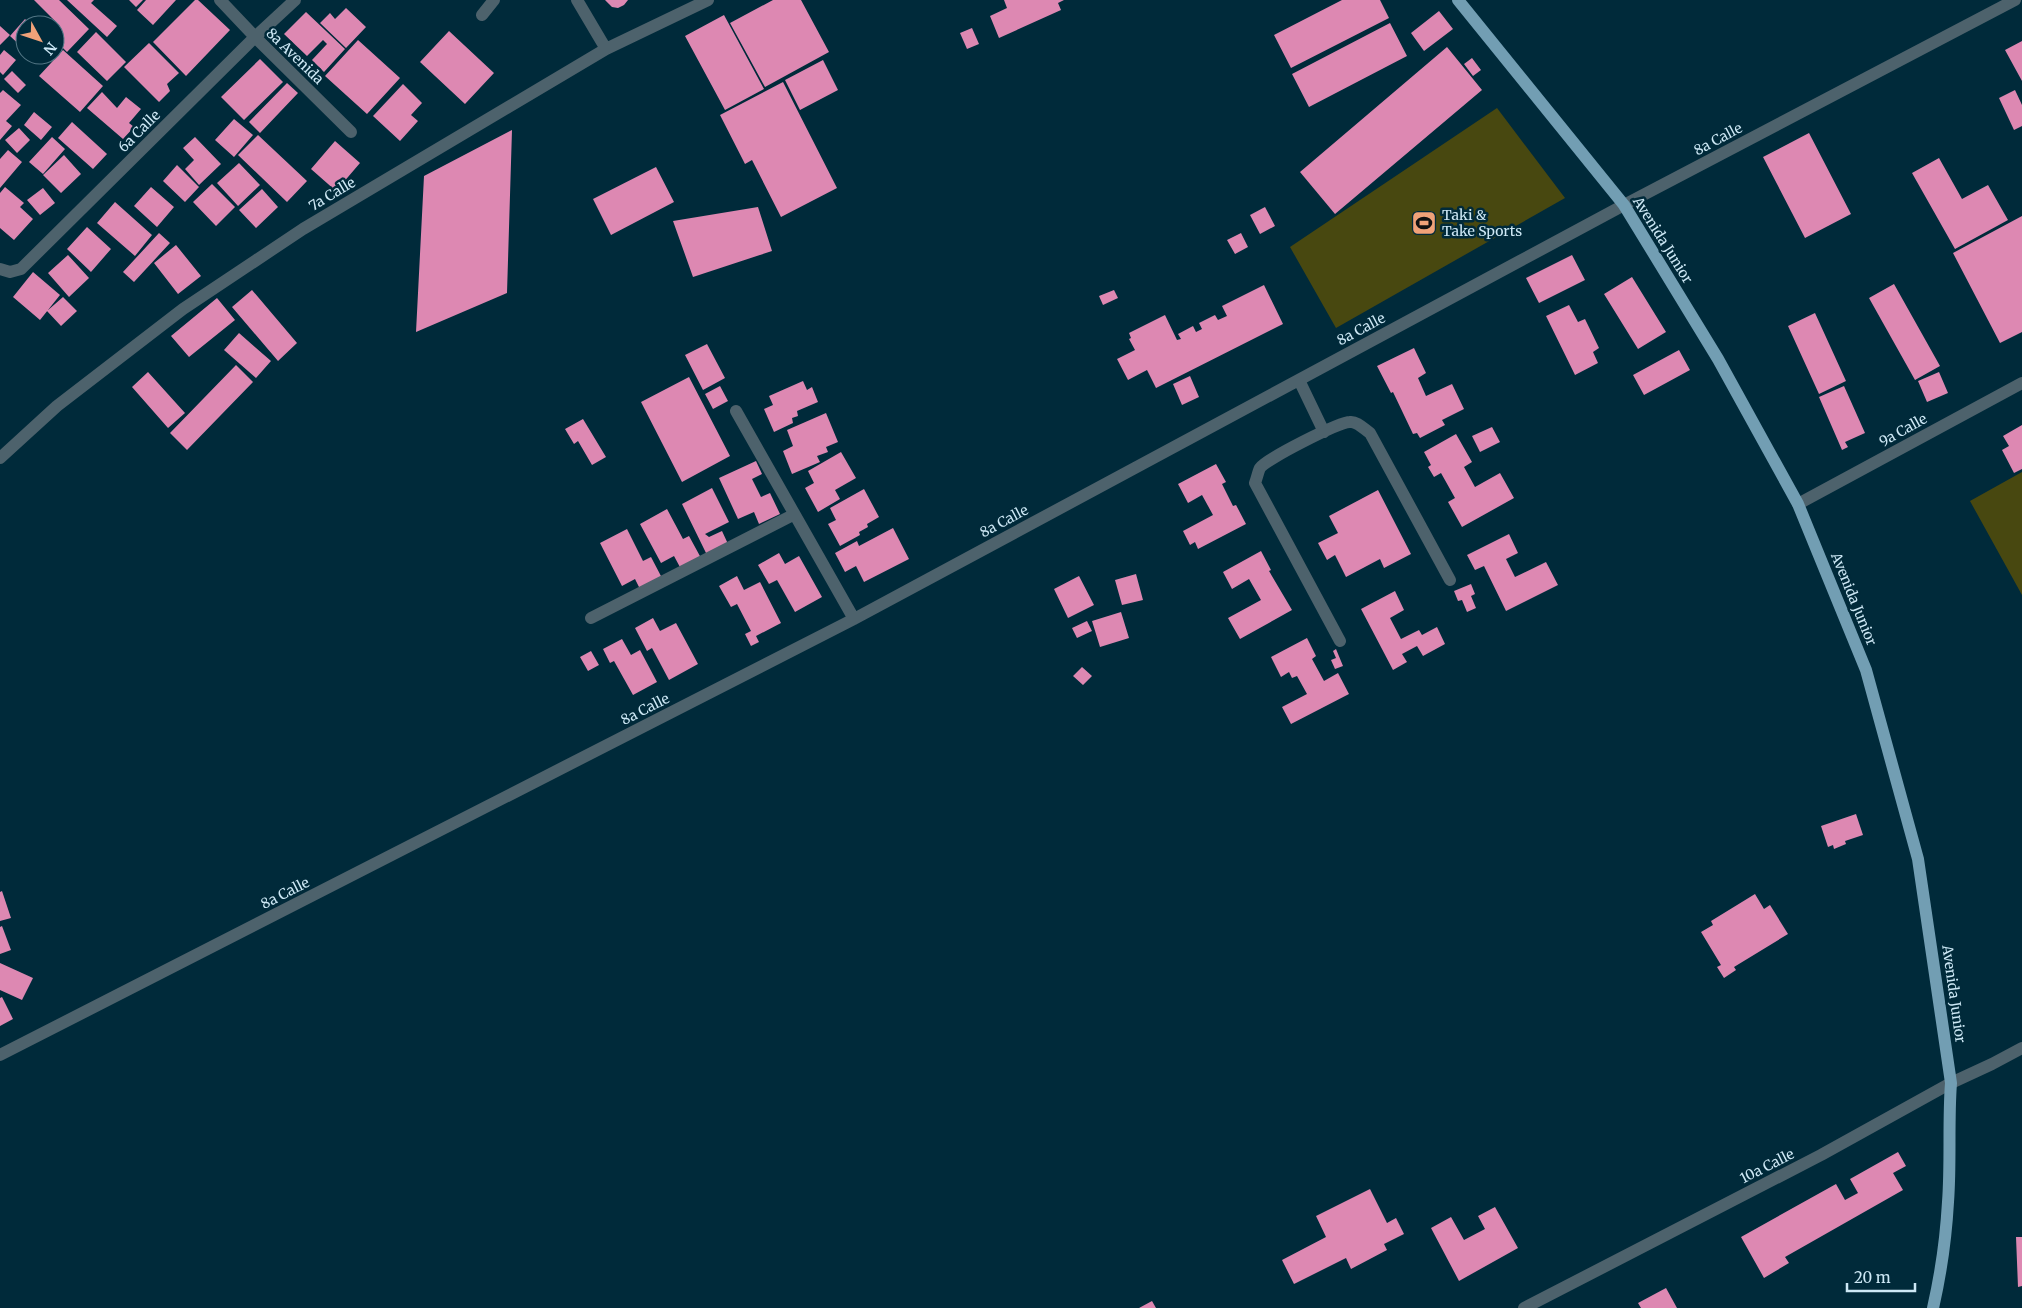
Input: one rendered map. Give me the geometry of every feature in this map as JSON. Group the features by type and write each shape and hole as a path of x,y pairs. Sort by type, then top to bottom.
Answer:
{"main road":[{"name":"Avenida Junior","path":"1458,0 1624,205 1718,359 1798,504 1866,670 1918,859 1951,1083 1948,1120 1949,1200 1942,1271 1933,1308"}],"street":[{"name":"8a Avenida","path":"220,0 351,132"},
{"name":"6a Calle","path":"0,269 10,272 21,269 255,37 295,0"},
{"path":"482,15 494,0"},
{"path":"577,0 606,49"},
{"name":"7a Calle","path":"0,458 57,406 183,309 311,224 606,49 708,0"},
{"name":"8a Calle","path":"0,1055 854,620 1624,205 2015,0"},
{"path":"1299,380 1324,432"},
{"name":"9a Calle","path":"1798,504 2022,383"},
{"path":"736,411 854,620"},
{"path":"1340,642 1256,483 1260,467 1276,455 1350,422 1359,424 1370,433 1450,580"},
{"path":"591,618 793,515"},
{"name":"10a Calle","path":"1524,1308 1821,1155 1951,1083 2022,1048"}],"shaded area":[{"name":"Taki & Take Sports","path":"1497,108 1565,198 1336,328 1290,247"},
{"path":"2022,472 2022,595 1970,501"}],"building":[{"path":"34,0 59,0 89,29 67,52 65,50 65,15 49,15"},
{"path":"67,0 94,0 91,3 117,26 107,37"},
{"path":"129,0 143,0 136,7"},
{"path":"146,0 176,0 153,25 137,10"},
{"path":"195,0 198,0 230,30 186,76 153,42"},
{"path":"605,0 628,0 618,8 612,7"},
{"path":"773,0 801,0 829,52 765,87 730,23"},
{"path":"1004,0 1064,0 1058,3 1061,10 999,38 990,16 1007,8"},
{"path":"1342,0 1380,0 1389,18 1291,68 1274,35"},
{"path":"346,8 366,27 346,48 320,23 330,13 335,19"},
{"path":"1439,11 1453,29 1424,51 1411,33"},
{"path":"306,12 345,49 324,72 312,60 327,44 323,40 307,56 284,34"},
{"path":"724,15 764,89 725,110 685,36"},
{"path":"1390,23 1407,56 1309,107 1292,74"},
{"path":"0,26 10,35 0,45"},
{"path":"972,28 979,44 967,49 960,33"},
{"path":"15,30 15,41 10,36"},
{"path":"449,31 494,73 465,104 420,62"},
{"path":"96,32 126,62 107,81 77,52"},
{"path":"358,40 400,78 367,114 325,76"},
{"path":"2022,41 2022,81 2005,50"},
{"path":"149,43 179,73 167,84 170,91 159,102 124,67"},
{"path":"1447,47 1482,90 1335,214 1300,172"},
{"path":"4,50 15,59 3,75 0,72 0,55"},
{"path":"65,52 103,86 80,112 39,76 49,65 65,65"},
{"path":"1472,58 1481,70 1473,76 1464,64"},
{"path":"260,59 283,82 244,120 221,97"},
{"path":"823,60 838,90 800,110 785,80"},
{"path":"12,71 26,85 18,93 4,79"},
{"path":"783,82 837,188 781,217 752,160 745,164 720,115"},
{"path":"287,83 298,93 260,133 249,122"},
{"path":"403,84 422,103 411,115 418,121 400,141 373,116"},
{"path":"3,90 21,105 6,121 12,126 0,140 0,93"},
{"path":"2015,90 2022,105 2022,126 2014,130 1999,98"},
{"path":"102,92 117,108 126,97 141,109 129,123 134,127 123,139 87,108"},
{"path":"34,112 52,127 41,140 24,125"},
{"path":"234,119 253,135 234,157 215,140"},
{"path":"72,122 107,154 93,169 58,138"},
{"path":"19,128 30,140 17,153 5,140"},
{"path":"512,130 507,293 416,332 424,176"},
{"path":"1809,133 1851,214 1805,238 1763,157"},
{"path":"258,135 307,181 287,202 238,155"},
{"path":"52,137 65,149 43,174 29,162"},
{"path":"195,137 221,164 199,185 185,169 194,160 183,148"},
{"path":"335,141 360,163 336,191 311,169"},
{"path":"8,150 22,162 0,188 0,159"},
{"path":"64,155 81,174 61,193 43,175"},
{"path":"1939,158 1962,199 1988,185 2008,220 1955,249 1912,173"},
{"path":"239,163 260,185 238,206 217,183"},
{"path":"177,165 199,187 185,202 163,181"},
{"path":"656,167 674,202 611,235 593,199"},
{"path":"212,184 235,207 216,226 193,202"},
{"path":"5,187 24,203 20,207 33,219 14,240 0,228 0,193"},
{"path":"151,187 174,207 157,227 134,206"},
{"path":"43,188 55,203 40,215 27,200"},
{"path":"262,189 278,207 256,228 239,210"},
{"path":"115,202 152,235 135,256 97,223"},
{"path":"758,207 772,251 693,277 673,221"},
{"path":"1265,207 1275,226 1260,234 1250,215"},
{"path":"2022,216 2022,332 2000,343 1953,253"},
{"path":"87,227 111,249 91,272 67,249"},
{"path":"159,233 170,243 134,282 123,272"},
{"path":"1241,233 1248,247 1235,254 1227,240"},
{"path":"176,245 201,276 178,294 154,263"},
{"path":"68,255 89,278 69,297 48,273"},
{"path":"1572,255 1585,280 1539,303 1526,278"},
{"path":"33,272 60,295 40,320 13,297"},
{"path":"1632,277 1666,332 1638,349 1604,294"},
{"path":"1894,284 1940,366 1915,380 1869,298"},
{"path":"1264,285 1283,324 1156,388 1147,370 1128,380 1117,359 1135,350 1129,339 1131,338 1129,333 1165,315 1177,340 1181,339 1178,334 1193,326 1196,332 1202,329 1199,323 1215,315 1218,320 1227,316 1222,306"},
{"path":"252,290 297,343 278,361 232,307"},
{"path":"1114,290 1118,298 1103,305 1099,296"},
{"path":"63,297 77,311 61,326 47,311"},
{"path":"217,298 235,320 189,357 171,336"},
{"path":"1569,305 1578,322 1585,319 1599,348 1593,352 1598,363 1575,375 1546,316"},
{"path":"1815,313 1846,381 1819,394 1788,326"},
{"path":"239,333 271,361 256,378 224,350"},
{"path":"707,344 725,378 703,390 685,355"},
{"path":"1414,348 1426,373 1418,378 1426,396 1452,384 1464,409 1442,420 1445,425 1420,438 1417,433 1413,434 1393,392 1391,393 1377,366"},
{"path":"1679,350 1690,370 1644,395 1633,375"},
{"path":"236,365 253,382 187,450 170,433"},
{"path":"148,372 185,413 168,428 132,387"},
{"path":"1939,372 1948,393 1927,402 1918,381"},
{"path":"1190,376 1199,397 1182,405 1173,384"},
{"path":"689,377 730,456 682,482 641,402"},
{"path":"803,381 807,390 812,387 818,402 797,411 798,416 792,418 793,423 774,432 764,409 773,405 769,396"},
{"path":"720,386 728,401 713,409 705,394"},
{"path":"1844,386 1865,433 1845,442 1848,447 1842,450 1819,397"},
{"path":"826,413 838,442 826,447 828,452 817,456 820,462 792,474 783,451 793,446 787,430"},
{"path":"583,419 606,457 592,465 578,441 574,444 565,429"},
{"path":"2022,425 2022,469 2014,473 2002,450 2009,446 2003,436"},
{"path":"1492,427 1500,442 1480,452 1472,436"},
{"path":"1456,434 1472,462 1464,467 1475,487 1500,473 1514,498 1462,527 1448,502 1455,498 1441,473 1434,477 1428,467 1431,465 1424,452"},
{"path":"841,452 856,478 835,490 840,499 818,512 805,488 814,483 808,471"},
{"path":"756,461 762,474 752,479 761,497 770,493 780,514 759,524 754,512 738,519 719,478"},
{"path":"1216,464 1226,482 1222,484 1233,506 1236,505 1246,524 1198,549 1195,542 1190,545 1183,531 1213,515 1202,495 1188,503 1178,484"},
{"path":"712,488 729,522 705,534 709,537 722,531 728,544 707,555 682,504"},
{"path":"864,489 879,517 867,524 868,527 859,532 860,535 840,546 828,524 836,520 830,508"},
{"path":"1378,490 1411,554 1384,568 1380,559 1346,577 1335,555 1327,560 1318,543 1338,533 1329,516"},
{"path":"667,509 683,539 689,536 701,558 681,569 674,556 661,563 640,524"},
{"path":"893,528 909,559 864,582 856,566 845,572 835,553 857,541 859,546"},
{"path":"627,529 643,561 651,557 662,578 640,589 635,579 622,586 600,543"},
{"path":"1509,534 1518,553 1506,559 1515,577 1546,562 1558,585 1506,611 1484,566 1475,570 1467,555"},
{"path":"1261,551 1271,570 1269,571 1292,610 1240,639 1228,618 1261,600 1249,579 1232,589 1223,572"},
{"path":"779,553 785,564 799,556 822,597 795,612 777,580 769,584 758,565"},
{"path":"1136,574 1143,600 1122,605 1115,580"},
{"path":"737,576 744,590 760,582 781,623 756,636 759,642 751,646 745,634 751,631 737,604 731,607 719,586"},
{"path":"1079,576 1094,605 1068,618 1054,589"},
{"path":"1471,584 1475,594 1471,596 1476,608 1467,612 1462,600 1458,601 1454,591"},
{"path":"1395,591 1404,610 1390,618 1401,639 1419,630 1422,635 1437,627 1445,644 1423,656 1417,646 1402,654 1407,662 1393,670 1361,609"},
{"path":"1121,612 1129,638 1100,647 1092,621"},
{"path":"653,618 660,631 676,623 698,664 669,680 652,648 647,651 635,628"},
{"path":"1087,621 1092,631 1077,638 1072,628"},
{"path":"1307,638 1316,656 1312,659 1324,681 1338,673 1349,694 1291,724 1282,707 1307,694 1297,676 1292,678 1289,672 1281,677 1271,657"},
{"path":"622,639 631,655 640,650 657,682 633,695 614,661 610,663 603,649"},
{"path":"1336,649 1343,666 1335,669 1331,660 1336,658 1333,651"},
{"path":"591,651 599,665 588,671 580,657"},
{"path":"1082,667 1092,676 1083,685 1073,676"},
{"path":"1856,814 1863,835 1845,841 1846,844 1834,849 1833,845 1828,847 1821,826"},
{"path":"2,891 11,918 0,921 0,892"},
{"path":"1755,894 1764,909 1770,905 1788,934 1734,967 1736,970 1724,978 1717,967 1721,965 1701,932 1713,925 1711,921"},
{"path":"2,926 11,950 0,954 0,927"},
{"path":"0,963 33,978 22,1000 0,990"},
{"path":"2,997 13,1019 0,1026 0,998"},
{"path":"1898,1152 1906,1166 1893,1173 1903,1190 1785,1257 1789,1263 1764,1278 1741,1237 1836,1184 1845,1200 1858,1193 1850,1179"},
{"path":"1370,1189 1387,1223 1396,1218 1404,1234 1384,1244 1387,1250 1351,1269 1346,1258 1294,1284 1282,1260 1326,1237 1316,1216"},
{"path":"1495,1207 1518,1248 1459,1281 1431,1228 1451,1217 1464,1240 1485,1229 1478,1216"},
{"path":"2016,1237 2022,1237 2022,1286 2018,1287"},
{"path":"1666,1288 1677,1308 1641,1308 1638,1303"},
{"path":"1152,1301 1156,1308 1139,1308"}],"place":[{"name":"Taki & Take Sports","path":"1424,223"}]}
